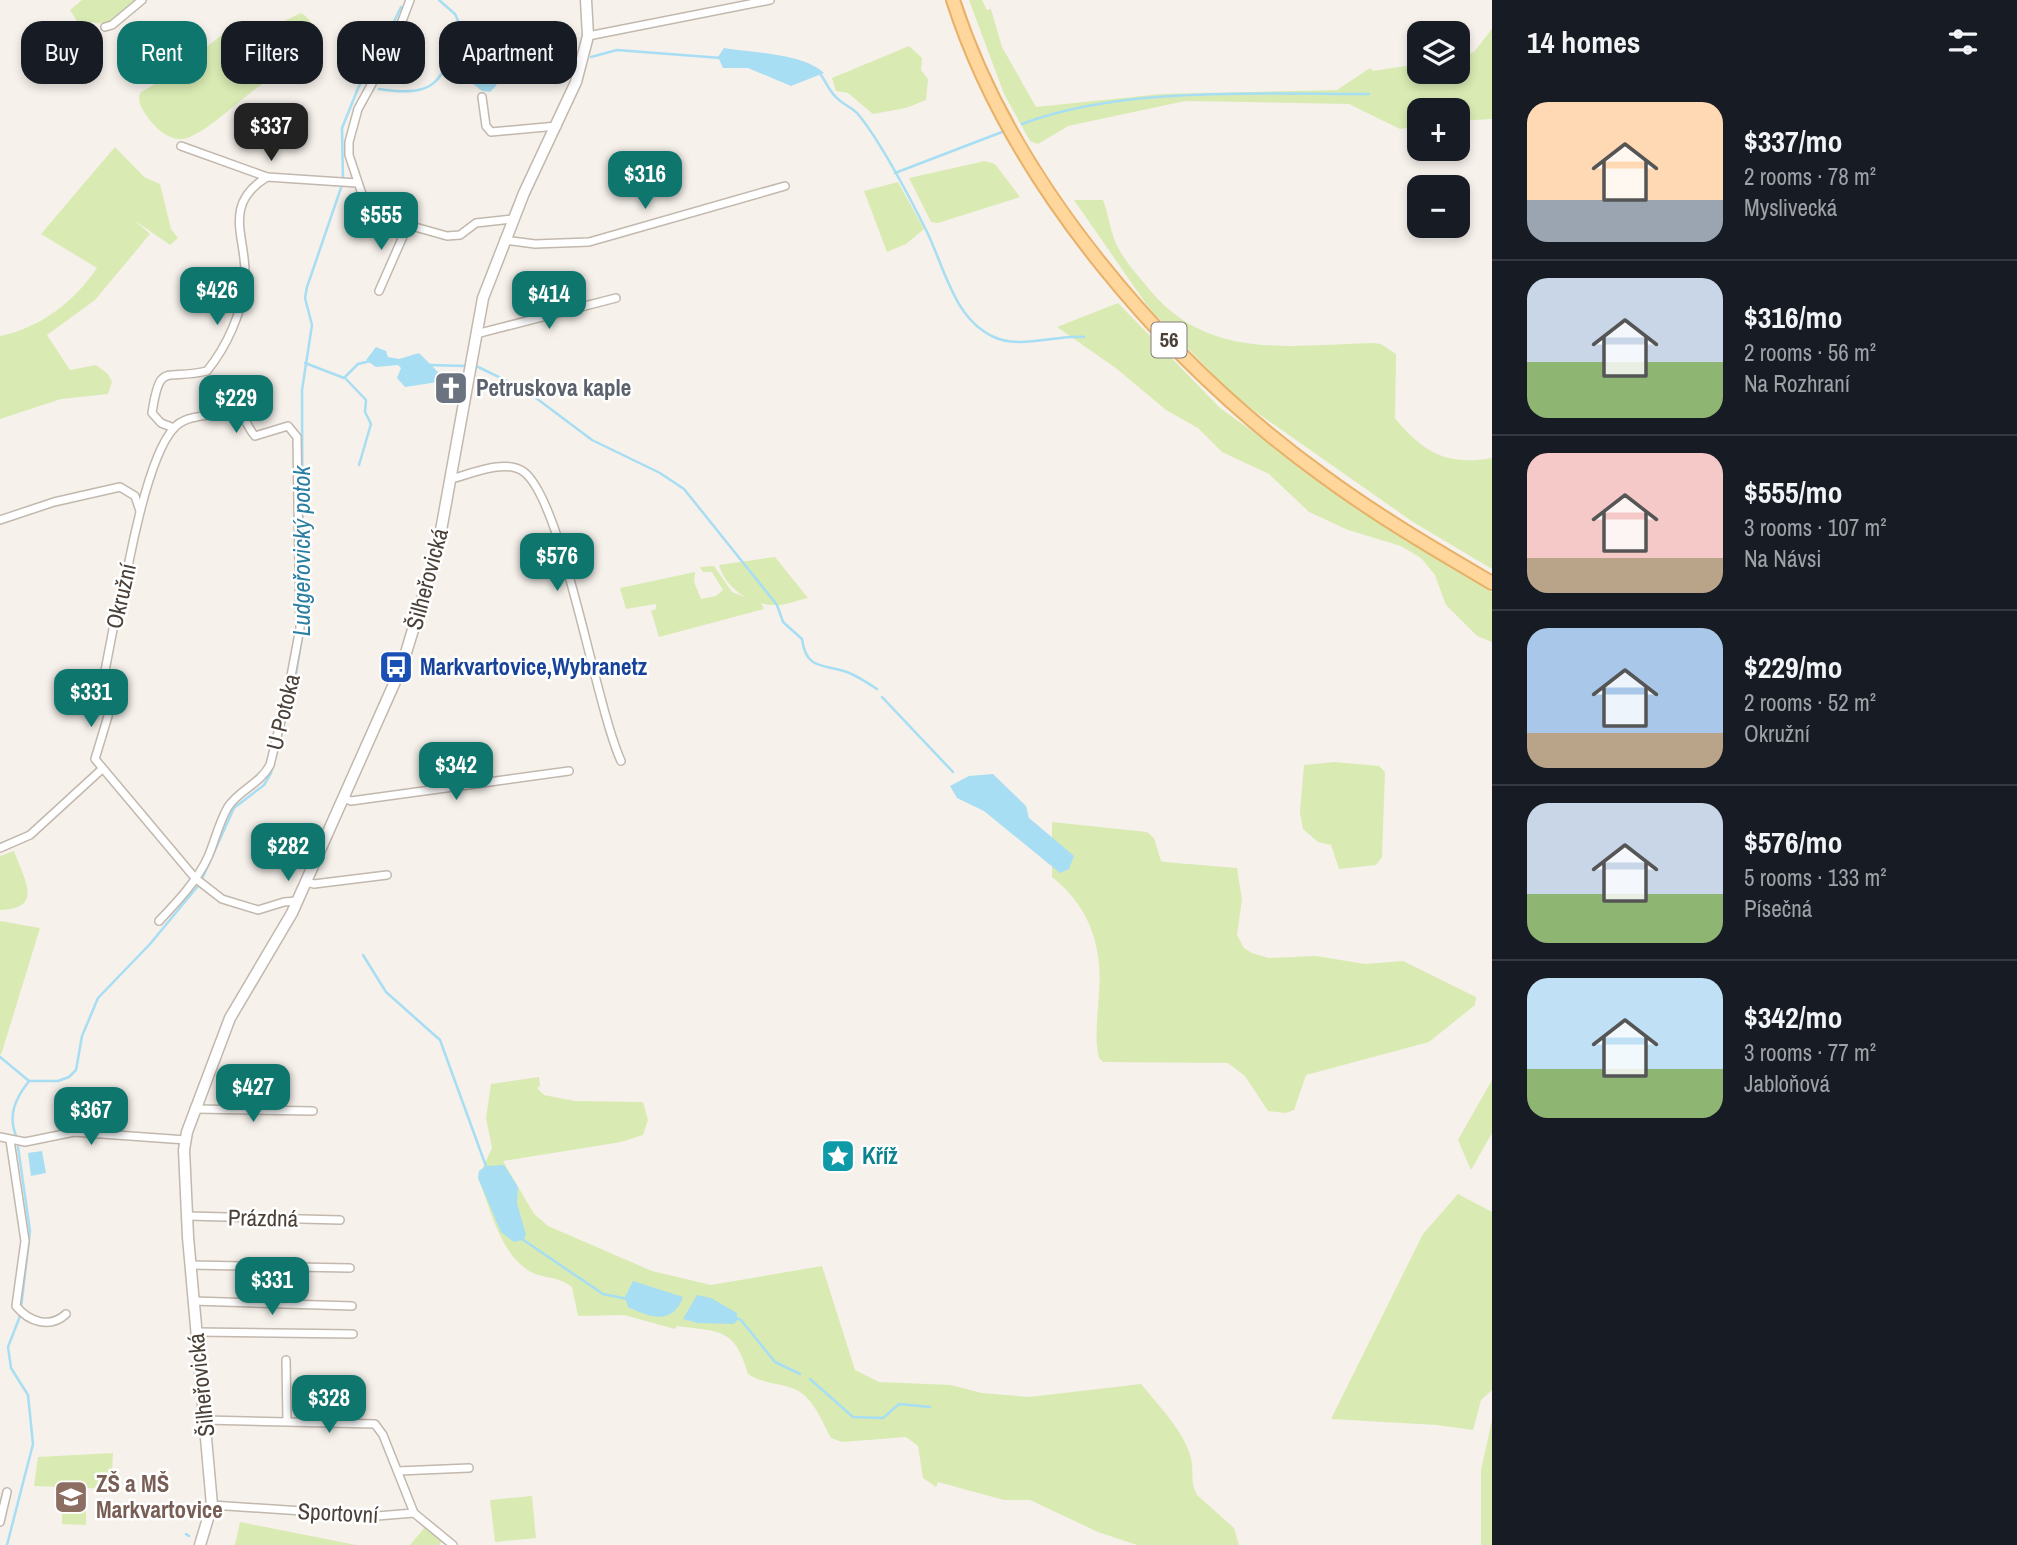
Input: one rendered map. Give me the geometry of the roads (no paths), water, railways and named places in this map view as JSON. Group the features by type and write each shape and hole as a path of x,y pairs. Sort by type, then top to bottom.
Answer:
{"main road":[{"name":"56","path":"953,0 992,94 1049,191 1094,253 1179,350 1250,417 1321,475 1404,530 1492,583"}],"street":[{"path":"105,27 112,25 142,0"},
{"path":"410,0 393,45 358,109 352,128 349,155 362,194 372,204 408,225 447,236 460,235 476,223 513,219"},
{"name":"Šilheřovická","path":"200,1545 212,1505 190,1265 186,1140 194,1109 230,1018 281,935 402,666 438,547 483,298 504,239 576,82 588,36 586,0"},
{"path":"588,36 770,0"},
{"path":"482,97 486,126 491,132 557,126"},
{"path":"181,146 267,177 358,183"},
{"path":"174,428 161,423 152,413 156,383 165,375 207,371 222,350 237,314 245,279 238,219 241,206 257,183 267,177"},
{"path":"504,239 535,244 589,242 785,186"},
{"path":"379,291 408,225"},
{"path":"476,334 616,298"},
{"name":"U Potoka","path":"159,921 195,878 206,860 230,803 264,775 270,765 293,671 300,628 298,449 294,430 288,426 256,436 242,415 234,411 184,419 174,428"},
{"name":"Okružní","path":"101,770 95,759 108,716 104,676 115,619 121,608 140,512 162,451 174,428"},
{"path":"451,479 502,466 524,472 530,480 550,518 621,761"},
{"path":"0,520 54,502 120,486 135,496 140,512"},
{"path":"0,848 30,835 101,770 195,878 222,899 258,910 297,901"},
{"path":"343,798 351,801 460,788 569,771"},
{"path":"306,881 314,884 387,875"},
{"path":"194,1109 313,1111"},
{"path":"0,1137 41,1141 74,1132 186,1140"},
{"path":"10,1140 25,1241 16,1306 23,1315 38,1322 55,1321 66,1314"},
{"name":"Prázdná","path":"187,1216 340,1220"},
{"path":"190,1265 350,1268"},
{"path":"193,1301 352,1306"},
{"path":"196,1332 353,1334"},
{"path":"286,1360 287,1421"},
{"path":"205,1420 375,1424 398,1471 414,1513 453,1545"},
{"path":"398,1471 469,1468"},
{"path":"0,1522 7,1492"},
{"name":"Sportovní","path":"212,1505 377,1516 414,1513"}],"water":[{"path":"724,48 803,61 824,73 791,86 748,68 723,68 718,57"},
{"path":"473,84 496,84 490,92 482,91"},
{"path":"376,347 386,351 388,357 399,359 419,353 443,377 438,382 405,387 397,378 401,368 398,365 376,367 366,360"},
{"path":"993,774 1026,806 1029,818 1074,856 1069,869 1060,873 984,811 957,798 950,786 969,776"},
{"path":"42,1151 46,1173 31,1176 28,1153"},
{"path":"504,1165 518,1187 517,1203 526,1235 523,1240 514,1242 501,1232 478,1178 479,1171 486,1166"},
{"path":"633,1281 683,1297 679,1306 667,1315 660,1317 645,1314 628,1307 625,1297"},
{"path":"697,1295 711,1298 737,1313 737,1321 733,1324 698,1323 683,1319"}],"waterway":[{"path":"439,0 455,14 458,21"},
{"name":"Ludgeřovický potok","path":"303,617 302,390 312,325 305,298 343,182 342,128 359,86 372,68 401,7"},
{"path":"591,57 617,50 721,58"},
{"path":"821,75 834,95 857,113 885,154 927,232 952,292 969,318 980,329 994,337 1015,342 1084,337"},
{"path":"379,89 416,91 428,87 439,77"},
{"path":"1022,124 1103,103 1147,98 1239,93 1369,94"},
{"path":"895,173 1002,132"},
{"path":"305,363 344,378 358,364 370,361"},
{"path":"428,365 466,366"},
{"path":"476,366 524,389 592,440 660,473 684,489 777,605 783,622 802,639 807,656 817,664 847,672 877,689"},
{"path":"346,379 366,400 365,412 371,424 359,465"},
{"name":"Ludgeřovický potok","path":"202,879 234,808 264,785 271,773 294,687 303,630"},
{"path":"882,697 953,772"},
{"name":"Ludgeřovický potok","path":"17,1138 13,1122 14,1108 29,1081 58,1081 69,1077 76,1070 82,1036 98,998 150,944 198,886"},
{"path":"363,955 386,992 440,1040 487,1169"},
{"path":"0,1057 29,1081"},
{"name":"Ludgeřovický potok","path":"18,1147 30,1231 21,1308"},
{"path":"522,1239 603,1294 628,1299"},
{"name":"Ludgeřovický potok","path":"7,1545 33,1444 28,1395 11,1368 8,1347 20,1316"},
{"path":"736,1318 741,1320 775,1362 800,1374"},
{"path":"810,1379 853,1417 883,1418 899,1404 930,1407"}],"place":[{"name":"Petruskova kaple","path":"451,388"},
{"name":"Markvartovice,Wybranetz","path":"396,667"},
{"name":"Kříž","path":"838,1156"},
{"name":"ZŠ a MŠ Markvartovice","path":"71,1497"}]}
